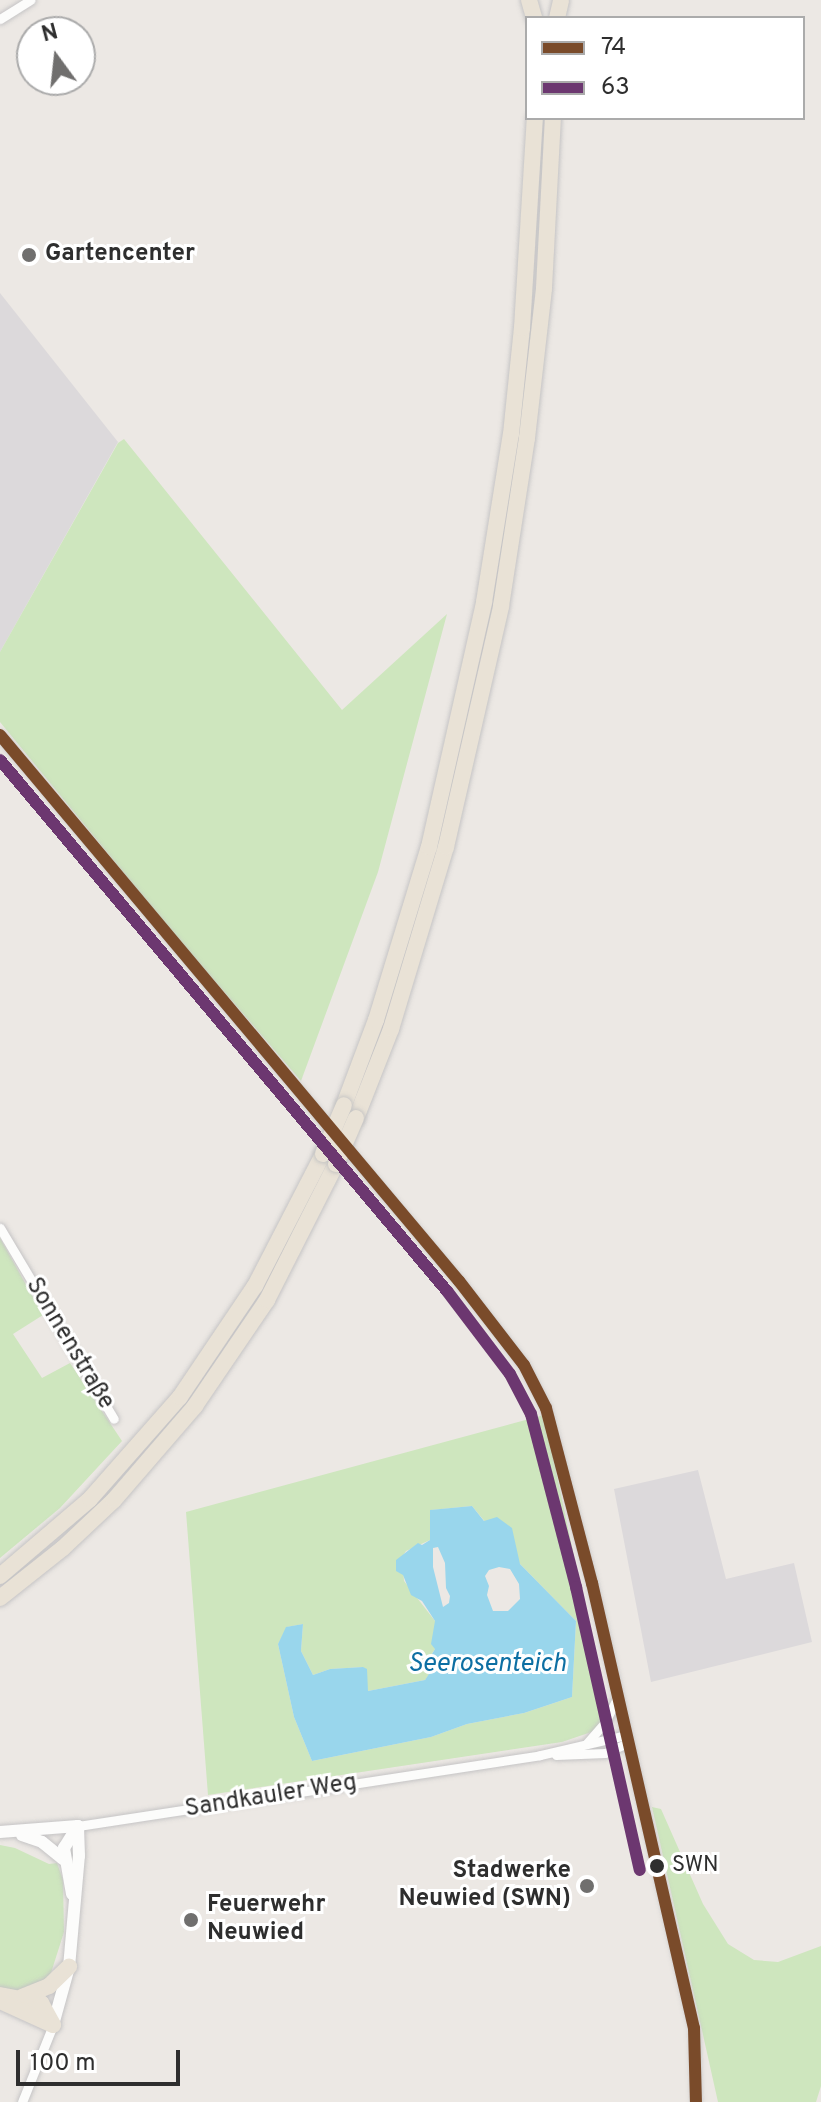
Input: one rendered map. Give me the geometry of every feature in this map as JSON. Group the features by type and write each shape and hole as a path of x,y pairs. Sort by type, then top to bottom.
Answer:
{"highway":[{"path":"0,1598 63,1548 114,1500 195,1406 267,1300 329,1159 429,847 484,602 511,434 522,328 535,120"},
{"path":"1,1574 105,1483 180,1397 262,1275 356,1118 391,1029 434,890 469,754 501,606 527,438 544,288 553,120"},
{"path":"22,1997 49,1986 69,1967"},
{"path":"0,1995 22,1997 45,2007 53,2025"},
{"path":"0,2001 53,2025"}],"street":[{"path":"0,19 30,0"},
{"path":"0,735 459,1281 524,1365 546,1408 592,1583 694,2028 696,2102"},
{"name":"Sonnenstraße","path":"0,1228 114,1419"},
{"path":"587,1743 605,1722 617,1698"},
{"name":"Sandkauler Weg","path":"6,1832 78,1826 626,1739"},
{"name":"Sandkauler Weg","path":"540,1755 605,1753 626,1739"},
{"path":"74,1901 63,1859 67,1837 78,1826"},
{"path":"22,2102 53,2025 69,1967 78,1826"},
{"path":"6,1832 42,1842 63,1859"}],"shaded area":[{"path":"0,293 118,442 0,652"},
{"path":"698,1470 726,1579 794,1563 812,1642 651,1682 614,1489"}],"green space":[{"path":"124,439 342,710 447,614 378,872 301,1081 170,929 0,722 0,652 118,443"},
{"path":"0,1238 43,1315 13,1334 42,1378 70,1363 122,1441 60,1508 0,1558"},
{"path":"544,1415 602,1687 603,1728 562,1742 208,1795 186,1512","holes":["472,1506 520,1564 576,1621 572,1697 524,1713 467,1724 431,1737 312,1761 294,1717 278,1644 287,1627 303,1624 301,1651 313,1675 330,1669 363,1667 368,1691 425,1680 429,1675 427,1661 435,1649 435,1621 404,1581 402,1557 406,1551 430,1540 431,1510"]},
{"path":"652,1807 661,1809 703,1904 728,1944 754,1960 778,1962 821,1946 821,2086 816,2102 718,2102"},
{"path":"0,1845 15,1848 49,1864 57,1863 63,1880 64,1932 50,1976 43,1984 20,1993 0,1990"}],"water":[{"name":"Seerosenteich","path":"472,1506 484,1521 497,1517 512,1528 520,1564 576,1621 572,1697 524,1713 467,1724 431,1737 312,1761 294,1717 278,1644 286,1627 303,1624 301,1651 313,1675 330,1669 363,1667 367,1669 368,1691 425,1680 429,1674 427,1662 435,1649 431,1644 435,1621 422,1601 411,1595 403,1575 396,1571 396,1560 418,1543 422,1545 430,1540 430,1510","holes":["438,1547 445,1563 446,1588 450,1596 449,1603 443,1607 433,1567 433,1548","499,1567 510,1569 519,1584 520,1599 508,1611 493,1611 487,1595 489,1586 485,1576 489,1570"]}],"transit line":[{"name":"74","path":"0,735 459,1281 524,1365 546,1408 592,1583 694,2028 696,2102"},
{"name":"63","path":"0,760 447,1291 510,1374 531,1414 576,1587 640,1870"}],"place":[{"name":"Gartencenter","path":"29,255"},
{"name":"SWN","path":"657,1866"},
{"name":"Stadwerke Neuwied (SWN)","path":"587,1886"},
{"name":"Feuerwehr Neuwied","path":"191,1920"}]}
